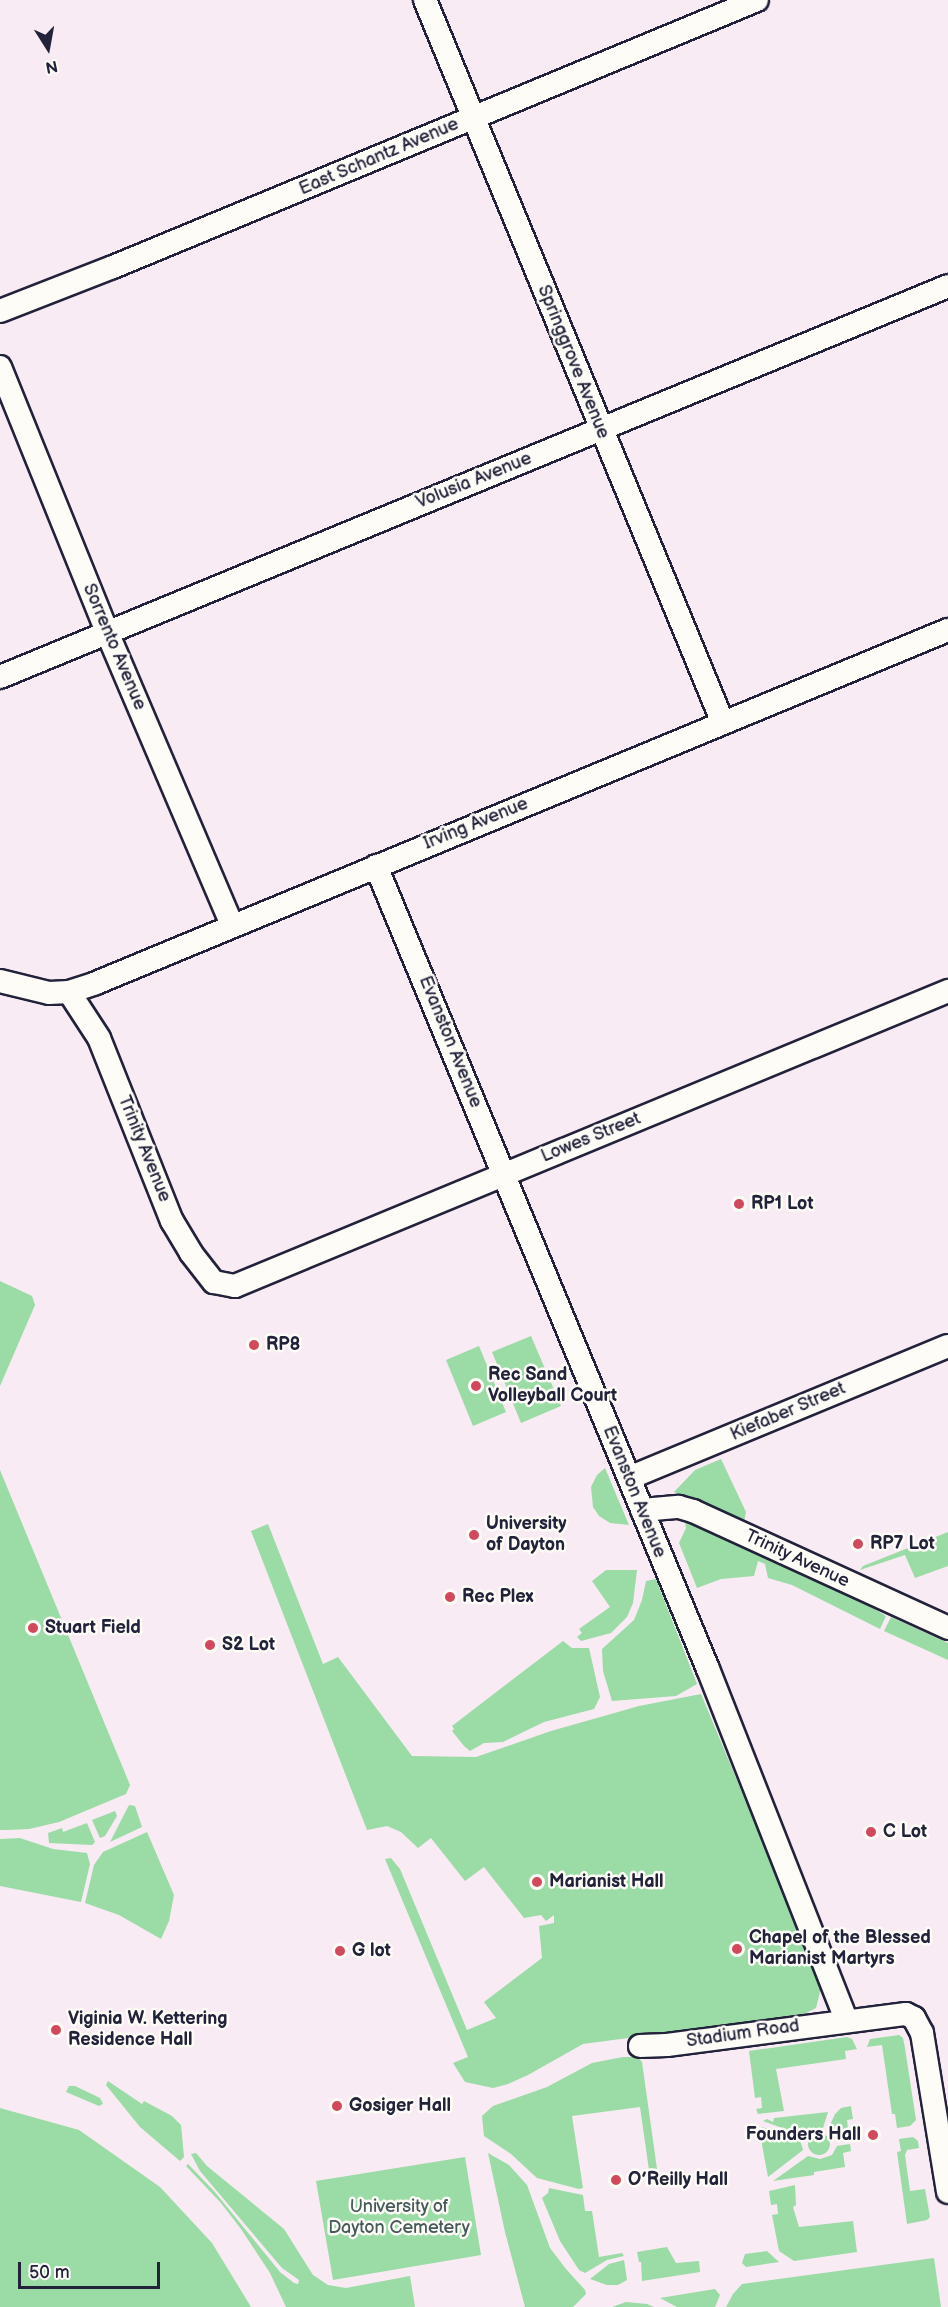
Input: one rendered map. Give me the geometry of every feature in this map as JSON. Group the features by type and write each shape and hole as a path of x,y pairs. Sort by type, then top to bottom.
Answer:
{"street":[{"name":"Springgrove Avenue","path":"425,0 723,723"},
{"name":"East Schantz Avenue","path":"0,311 757,0"},
{"name":"Volusia Avenue","path":"0,677 948,286"},
{"name":"Sorrento Avenue","path":"0,367 107,632 232,925"},
{"name":"Irving Avenue","path":"0,981 49,993 69,992 948,630"},
{"name":"Evanston Avenue","path":"376,866 629,1478 846,2020"},
{"name":"Lowes Street","path":"235,1286 948,991"},
{"name":"Trinity Avenue","path":"69,992 99,1038 177,1229 191,1254 214,1282 235,1286"},
{"name":"Kiefaber Street","path":"629,1478 948,1346"},
{"name":"Trinity Avenue","path":"642,1510 671,1507 693,1511 948,1628"},
{"name":"Stadium Road","path":"640,2046 667,2045 906,2014 914,2018 920,2026 948,2192"}],"green space":[{"path":"0,1281 32,1296 35,1305 0,1386"},
{"path":"531,1336 561,1406 521,1423 492,1352"},
{"name":"Rec Sand Volleyball Court","path":"479,1346 506,1412 473,1426 446,1360"},
{"path":"721,1459 746,1512 744,1522 674,1492 695,1470"},
{"path":"605,1468 629,1525 610,1523 599,1516 593,1507 591,1487 597,1475"},
{"name":"Stuart Field","path":"0,1470 130,1785 126,1794 59,1822 29,1829 0,1830"},
{"path":"685,1522 692,1522 775,1560 806,1578 830,1586 865,1603 886,1616 880,1629 792,1585 768,1578 765,1564 758,1561 754,1576 721,1579 697,1588 679,1543 686,1528"},
{"path":"268,1524 323,1664 338,1657 412,1756 476,1757 551,1731 639,1706 701,1694 822,1984 816,2008 802,2015 583,2044 508,2084 493,2088 465,2082 453,2063 468,2057 385,1859 391,1858 400,1869 467,2030 496,2018 484,2002 542,1958 539,1926 554,1923 554,1915 546,1921 541,1915 524,1918 484,1867 465,1881 431,1838 418,1848 401,1832 387,1826 367,1830 251,1531"},
{"path":"948,1532 948,1566 915,1578 905,1555 860,1570 863,1566"},
{"path":"606,1570 637,1570 633,1603 627,1617 611,1633 581,1641 577,1637 582,1633 579,1629 610,1607 592,1581"},
{"path":"656,1579 697,1684 676,1696 612,1701 603,1671 602,1649 634,1620 646,1581"},
{"path":"891,1617 948,1643 948,1660 884,1631"},
{"path":"563,1641 572,1648 589,1648 600,1697 594,1709 544,1722 503,1742 484,1743 470,1751 464,1746 452,1731 454,1729 452,1726"},
{"path":"129,1805 135,1806 142,1827 110,1842"},
{"path":"115,1811 117,1816 105,1836 100,1838 92,1820"},
{"path":"87,1823 95,1842 92,1845 49,1843 48,1833 62,1828 63,1832"},
{"path":"147,1832 174,1895 169,1921 161,1939 119,1915 85,1903 94,1865 103,1852"},
{"path":"20,1838 53,1849 87,1853 90,1864 81,1902 0,1886 0,1839"},
{"path":"899,2035 903,2038 905,2048 916,2120 910,2126 897,2128 895,2114 892,2114 882,2045 867,2047 870,2039"},
{"path":"847,2037 852,2039 857,2049 845,2051 846,2059 776,2069 784,2111 758,2114 756,2109 762,2108 761,2097 755,2098 749,2051"},
{"path":"623,2057 638,2057 642,2062 658,2176 650,2177 640,2107 572,2116 583,2188 579,2189 537,2178 511,2154 484,2136 482,2116 493,2106 547,2087 592,2063"},
{"path":"108,2081 142,2104 144,2101 172,2116 181,2125 184,2157 180,2161 140,2127 106,2085"},
{"path":"69,2086 75,2086 100,2098 103,2104 99,2106 66,2092"},
{"path":"851,2106 853,2119 847,2120 849,2137 836,2139 828,2129 835,2114 841,2108"},
{"path":"0,2108 79,2130 160,2187 212,2243 251,2307 0,2307"},
{"path":"828,2112 823,2128 814,2128 804,2136 763,2121 767,2119 773,2122 774,2118"},
{"path":"762,2127 800,2140 803,2150 768,2177 760,2134"},
{"path":"819,2133 829,2140 830,2144 823,2154 819,2155 809,2148 808,2144 815,2134"},
{"path":"913,2137 918,2141 919,2148 907,2150 905,2155 910,2191 925,2189 930,2217 927,2220 907,2224 897,2152 901,2151 899,2139"},
{"path":"850,2144 851,2151 843,2153 845,2167 814,2172 814,2175 773,2181 808,2156 820,2159 832,2155 837,2146"},
{"path":"196,2153 207,2166 284,2229 313,2275 328,2285 346,2288 410,2276 415,2307 286,2307 270,2273 241,2229 221,2203 186,2166 188,2164 214,2191 280,2272 294,2283 298,2284 299,2280 282,2268 200,2171 191,2154"},
{"path":"488,2153 509,2165 527,2185 550,2248 585,2290 586,2294 573,2307 525,2307 505,2232"},
{"name":"University of Dayton Cemetery","path":"465,2157 481,2255 333,2280 316,2181"},
{"path":"795,2185 796,2205 793,2207 799,2227 853,2221 857,2252 794,2261 779,2251 772,2215 778,2214 777,2204 771,2205 769,2191"},
{"path":"549,2188 583,2195 585,2211 592,2211 599,2257 622,2253 624,2256 607,2260 585,2273 579,2270 560,2241 542,2198 548,2193"},
{"path":"667,2247 676,2263 699,2261 700,2272 642,2281 641,2262 639,2262 637,2252"},
{"path":"767,2251 779,2262 746,2267 742,2263 745,2254"},
{"path":"934,2258 941,2307 726,2307 742,2284"},
{"path":"624,2260 627,2280 618,2285 607,2285 590,2279 609,2264"},
{"path":"715,2289 720,2295 715,2307 677,2307 660,2298"},
{"path":"626,2302 647,2304 654,2307 612,2307"}],"place":[{"name":"RP1 Lot","path":"739,1204"},
{"name":"RP8","path":"254,1345"},
{"name":"Rec Sand Volleyball Court","path":"476,1386"},
{"name":"University of Dayton","path":"474,1535"},
{"name":"RP7 Lot","path":"858,1544"},
{"name":"Rec Plex","path":"450,1597"},
{"name":"Stuart Field","path":"33,1628"},
{"name":"S2 Lot","path":"210,1645"},
{"name":"C Lot","path":"871,1832"},
{"name":"Marianist Hall","path":"537,1882"},
{"name":"Chapel of the Blessed Marianist Martyrs","path":"737,1949"},
{"name":"G lot","path":"340,1951"},
{"name":"Viginia W. Kettering Residence Hall","path":"56,2030"},
{"name":"Gosiger Hall","path":"337,2106"},
{"name":"Founders Hall","path":"873,2135"},
{"name":"O’Reilly Hall","path":"616,2180"}]}
